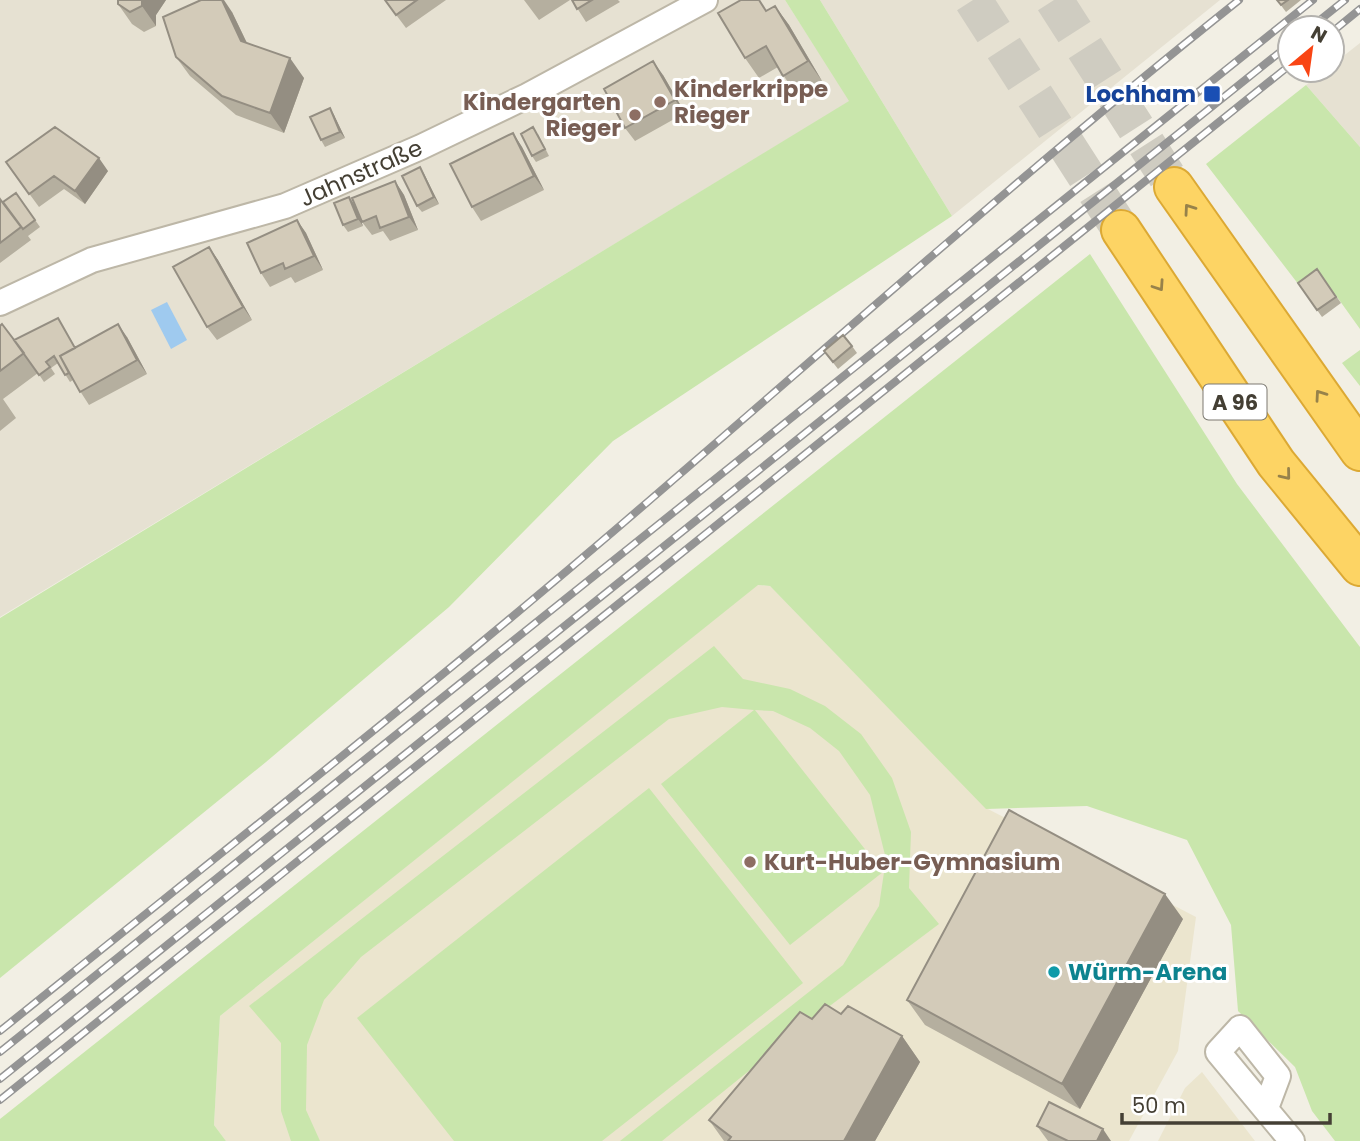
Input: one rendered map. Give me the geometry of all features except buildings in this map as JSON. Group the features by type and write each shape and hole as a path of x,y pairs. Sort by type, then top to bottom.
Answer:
{"highway":[{"path":"1174,187 1360,451"},
{"name":"A 96","path":"1121,230 1276,463 1360,566"}],"street":[{"name":"Jahnstraße","path":"0,303 92,260 285,206 421,147 527,96 705,0"},
{"path":"1266,1108 1292,1141"}],"shaded area":[{"path":"0,0 785,0 850,101 0,617"},
{"path":"820,0 1220,0 952,216"},
{"path":"1360,43 1360,147 1306,85 1346,84 1346,54"},
{"name":"Kurt-Huber-Gymnasium","path":"757,585 770,586 986,808 1196,917 1178,1051 1129,1141 226,1141 214,1125 220,1016"},
{"path":"1202,1072 1255,1141 1158,1141 1185,1088"}],"green space":[{"path":"785,0 820,0 952,216 613,441 449,607 266,762 0,978 0,618 849,101"},
{"path":"1306,85 1360,147 1360,329 1322,276 1302,289 1206,164"},
{"path":"1090,254 1237,484 1360,647 1360,1141 1335,1141 1312,1111 1295,1067 1238,1011 1231,925 1187,840 1087,806 986,809 770,586 758,585 220,1016 214,1125 226,1141 0,1141 0,1119"},
{"path":"1360,350 1360,386 1342,363"},
{"path":"714,646 743,679 790,689 825,706 861,734 892,778 911,832 909,888 939,924 827,1008 662,1141 620,1141 843,965 879,906 886,859 870,795 839,751 810,728 773,711 755,710 883,872 790,945 661,784 754,710 722,707 669,719 361,957 324,1000 307,1045 306,1110 320,1141 291,1141 281,1111 281,1043 249,1006"},
{"path":"649,788 803,983 602,1141 454,1141 357,1018"}],"water":[{"path":"167,302 187,340 171,349 151,310"}],"tunnel":[{"path":"973,0 1121,230"},
{"path":"1054,0 1174,187"}],"railway":[{"path":"0,1031 546,589 1005,193 1239,0"},
{"path":"0,1052 1313,0"},
{"path":"1328,14 1345,0"},
{"path":"1346,20 1360,9"},
{"path":"0,1079 1276,55"},
{"path":"0,1100 1276,76"}],"place":[{"name":"Lochham","path":"1212,94"},
{"name":"Kinderkrippe Rieger","path":"660,102"},
{"name":"Kindergarten Rieger","path":"635,115"},
{"name":"Kurt-Huber-Gymnasium","path":"750,862"},
{"name":"Würm-Arena","path":"1054,972"}]}
